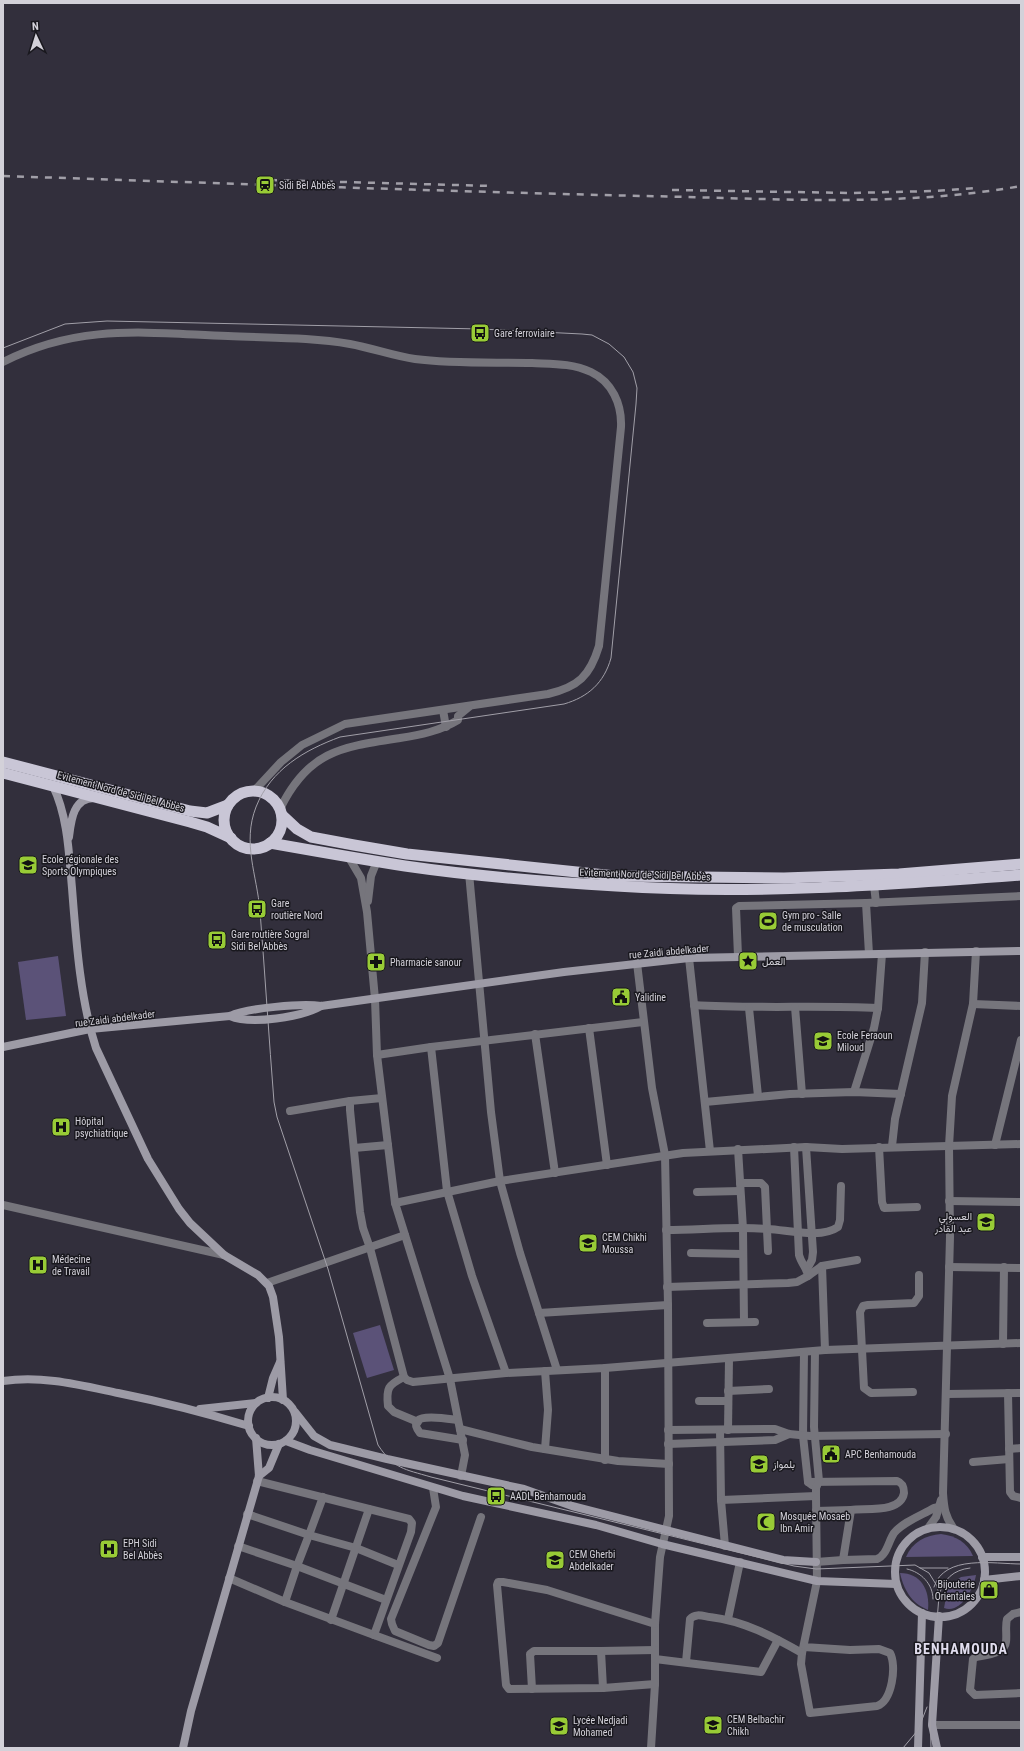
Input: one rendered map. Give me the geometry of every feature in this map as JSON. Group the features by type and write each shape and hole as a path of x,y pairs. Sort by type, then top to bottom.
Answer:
{"highway":[{"name":"Evitement Nord de Sidi Bel Abbès","path":"3,762 190,811 207,813 228,805"},
{"name":"Evitement Nord de Sidi Bel Abbès","path":"3,773 106,799 207,827 231,838"},
{"path":"254,791 261,792 271,797 281,812 280,830 270,843 257,848 249,848 240,845 231,838 225,826 224,819 228,805 235,798 244,792 254,791"},
{"name":"Evitement Nord de Sidi Bel Abbès","path":"281,812 297,829 311,837 407,854 615,876 716,878 798,877 898,874 1021,864"},
{"name":"Evitement Nord de Sidi Bel Abbès","path":"270,843 378,861 469,873 616,886 732,889 874,885 1021,874"}],"main road":[{"path":"53,786 60,802 68,844 75,929 90,1029 99,1054 154,1171 169,1196 190,1223 224,1255 258,1275 267,1283 274,1297 280,1362 283,1374 283,1400"},
{"path":"68,844 71,820 76,808 88,798 106,799"},
{"name":"rue Zaidi abdelkader","path":"3,1049 90,1029 230,1016 244,1020 267,1019 303,1013 321,1006 637,963 689,958 738,956 1021,951"},
{"path":"268,1398 273,1378 280,1362"},
{"path":"3,1381 18,1378 50,1380 193,1409 249,1426"},
{"path":"193,1409 223,1408 256,1403 268,1398 283,1400 292,1407 314,1436 330,1445 461,1476 524,1489 572,1506 783,1560 816,1562"},
{"path":"183,1748 258,1478 256,1438 249,1426 250,1414 256,1403"},
{"path":"258,1478 269,1468 282,1443 295,1428 295,1412"},
{"path":"256,1438 266,1444 282,1443 310,1450 433,1488 499,1505 596,1525 662,1544 817,1581 896,1584"},
{"path":"941,1527 954,1529 966,1535 976,1545 982,1557 984,1566 984,1580 980,1592 968,1606 951,1615 939,1616 922,1613 906,1601 896,1584 895,1564 900,1550 910,1538 928,1528 941,1527"},
{"path":"982,1557 1021,1557"},
{"path":"984,1580 1021,1576"},
{"path":"918,1748 922,1613"},
{"path":"937,1748 932,1725 939,1616"}],"street":[{"path":"3,362 34,347 74,336 111,332 318,340 350,344 415,359 566,365 579,368 599,377 606,383 616,399 620,409 621,427 602,625 594,661 590,669 578,682 560,691 443,710 356,721 332,729 302,745 290,754 254,791"},
{"path":"281,812 290,788 305,770 316,761 329,754 359,744 420,735 446,727 458,720 458,716 469,706"},
{"path":"443,710 446,727"},
{"path":"348,856 361,878 367,912 375,999 377,1056 395,1204 450,1379 457,1420 463,1440 465,1461 461,1476"},
{"path":"367,912 371,876 378,861"},
{"path":"469,873 491,1112 500,1181 539,1313 558,1370"},
{"path":"874,885 876,903"},
{"path":"738,956 736,908 739,906 866,904 1021,896"},
{"path":"866,904 869,954"},
{"path":"954,1529 947,1519 944,1510 943,1493 948,1346 949,1146 952,1096 973,1004 976,951"},
{"path":"892,1146 895,1119 922,1003 925,952"},
{"path":"854,1092 874,1028 878,1008 882,954"},
{"path":"689,958 710,1151"},
{"path":"637,963 652,1088 665,1155 668,1305 669,1516 667,1530 662,1544 655,1624 655,1684 651,1748"},
{"path":"973,1004 1021,1006"},
{"path":"694,1005 749,1008 878,1008"},
{"path":"795,1007 802,1094"},
{"path":"749,1008 758,1096"},
{"path":"377,1056 485,1040 643,1022"},
{"path":"589,1028 607,1165"},
{"path":"534,1034 555,1173"},
{"path":"995,1145 1021,1040"},
{"path":"431,1047 448,1191 472,1276 506,1373"},
{"path":"705,1102 758,1096 802,1094 854,1092 901,1094"},
{"path":"290,1111 350,1101 382,1098"},
{"path":"350,1101 362,1228 370,1248 404,1377 407,1380 413,1382 506,1373 605,1368 825,1350 1021,1343"},
{"path":"395,1204 448,1191 500,1181 665,1155 738,1149 806,1146 842,1149 892,1146 1021,1144"},
{"path":"354,1148 388,1145"},
{"path":"806,1146 812,1260 808,1272"},
{"path":"794,1147 800,1261 808,1272"},
{"path":"879,1147 882,1202 884,1208 917,1207"},
{"path":"738,1149 743,1229 744,1322"},
{"path":"697,1192 764,1185 768,1228 768,1251"},
{"path":"666,1230 768,1228 798,1232 831,1232 838,1227 840,1220 841,1186"},
{"path":"949,1200 1021,1202"},
{"path":"3,1205 224,1255"},
{"path":"267,1283 405,1235"},
{"path":"691,1253 743,1254"},
{"path":"667,1287 797,1282 808,1272 822,1266 857,1260"},
{"path":"822,1266 825,1350"},
{"path":"949,1267 1021,1268"},
{"path":"1003,1344 1004,1267"},
{"path":"913,1392 867,1392 864,1388 860,1312 861,1308 868,1305 914,1302 919,1296 919,1275"},
{"path":"539,1313 668,1305"},
{"path":"707,1323 754,1322"},
{"path":"686,1662 690,1619 693,1616 728,1619 758,1629 778,1640 803,1650 879,1649 890,1653 892,1657 892,1673 891,1688 888,1698 883,1704 877,1706 810,1713 803,1679 803,1650 817,1581 815,1351"},
{"path":"804,1352 803,1436 808,1482 817,1488"},
{"path":"725,1546 721,1500 721,1443 728,1401 729,1358"},
{"path":"605,1368 605,1460"},
{"path":"545,1371 548,1410 545,1449"},
{"path":"404,1377 389,1386 388,1406 394,1412 418,1422"},
{"path":"728,1391 769,1389"},
{"path":"1008,1393 1010,1492 1013,1496 1021,1498"},
{"path":"946,1394 1021,1393"},
{"path":"699,1401 728,1401"},
{"path":"457,1420 426,1416 420,1418 417,1429 420,1433 463,1440"},
{"path":"460,1429 545,1449 605,1460 669,1464"},
{"path":"668,1430 774,1429 789,1434 803,1436 946,1434"},
{"path":"668,1444 775,1440 789,1434"},
{"path":"1009,1450 1021,1448"},
{"path":"973,1462 1010,1459"},
{"path":"258,1478 409,1519 412,1523 411,1532 374,1635"},
{"path":"721,1500 817,1488 897,1481 901,1483 904,1488 903,1497 899,1503 892,1507 816,1511"},
{"path":"433,1488 436,1507 391,1619 395,1631 429,1645 434,1646 438,1643 481,1517"},
{"path":"928,1528 936,1517 943,1493"},
{"path":"285,1602 297,1566 324,1497"},
{"path":"816,1562 877,1559 882,1557 895,1533 907,1523 934,1508 939,1507"},
{"path":"331,1620 369,1509"},
{"path":"843,1560 851,1510"},
{"path":"248,1514 309,1535 356,1548 398,1565"},
{"path":"238,1546 344,1583 386,1600"},
{"path":"728,1619 740,1562"},
{"path":"229,1578 331,1620 437,1658"},
{"path":"655,1624 547,1590 498,1582 496,1585 506,1685 509,1688 603,1688 655,1684"},
{"path":"1021,1612 1013,1614 1007,1619 1006,1644 1004,1648 973,1659 970,1690 975,1695 1021,1693"},
{"path":"655,1659 761,1672 778,1640"},
{"path":"532,1688 530,1654 531,1652 539,1649 601,1652 655,1650"},
{"path":"601,1652 603,1688"},
{"path":"932,1725 1021,1725"}],"shaded area":[{"path":"58,956 66,1016 26,1020 18,962"},
{"path":"380,1325 394,1370 367,1378 353,1333"},
{"path":"941,1534 960,1540 968,1547 973,1556 906,1557 912,1547 920,1540"},
{"path":"900,1573 914,1576 923,1584 926,1590 928,1610 917,1604 909,1595"},
{"path":"976,1575 973,1586 966,1599 956,1607 950,1609 944,1608 948,1586 961,1577"}],"tram line":[{"path":"3,348 65,324 107,321 481,329 582,334 592,335 609,344 624,357 633,372 637,388 636,404 611,658 608,667 599,682 588,693 564,704 340,737 314,748 290,763 271,782 262,794 256,807 252,820 250,846 260,911 274,1102 277,1117 328,1269 378,1445 389,1459 400,1467 431,1477 794,1566 816,1569 915,1565 929,1573 937,1586 939,1596 930,1707 931,1748"},
{"path":"934,1587 940,1577 948,1569 959,1565 971,1563 1021,1564"},
{"path":"920,1568 948,1568"},
{"path":"939,1595 941,1589 950,1576 954,1573 970,1568"},
{"path":"907,1569 917,1573 925,1580 931,1588 933,1599"},
{"path":"903,1748 918,1730 927,1707"}],"railway":[{"path":"3,176 483,192 785,200 927,197 974,193 1021,186"},
{"path":"270,180 492,186"},
{"path":"672,190 850,193 935,191 975,188"}],"place":[{"name":"Sidi Bel Abbès","path":"265,185"},
{"name":"Gare ferroviaire","path":"480,333"},
{"name":"Ecole régionale des Sports Olympiques","path":"28,865"},
{"name":"Gare routière Nord","path":"257,909"},
{"name":"Gym pro - Salle de musculation","path":"768,921"},
{"name":"Gare routière Sogral Sidi Bel Abbès","path":"217,940"},
{"name":"العمل","path":"748,961"},
{"name":"Pharmacie sanour","path":"376,962"},
{"name":"Yalidine","path":"621,997"},
{"name":"Ecole Feraoun Miloud","path":"823,1041"},
{"name":"Hôpital psychiatrique","path":"61,1127"},
{"name":"العسولي عبد القادر","path":"986,1222"},
{"name":"CEM Chikhi Moussa","path":"588,1243"},
{"name":"Médecine de Travail","path":"38,1265"},
{"name":"APC Benhamouda","path":"831,1454"},
{"name":"بلمواز","path":"759,1464"},
{"name":"AADL Benhamouda","path":"496,1496"},
{"name":"Mosquée Mosaeb Ibn Amir","path":"766,1522"},
{"name":"EPH Sidi Bel Abbès","path":"109,1549"},
{"name":"CEM Gherbi Abdelkader","path":"555,1560"},
{"name":"Bijouterie Orientales","path":"989,1590"},
{"name":"CEM Belbachir Chikh","path":"713,1725"},
{"name":"Lycée Nedjadi Mohamed","path":"559,1726"}],"district":[{"name":"BENHAMOUDA","path":"961,1649"}]}
